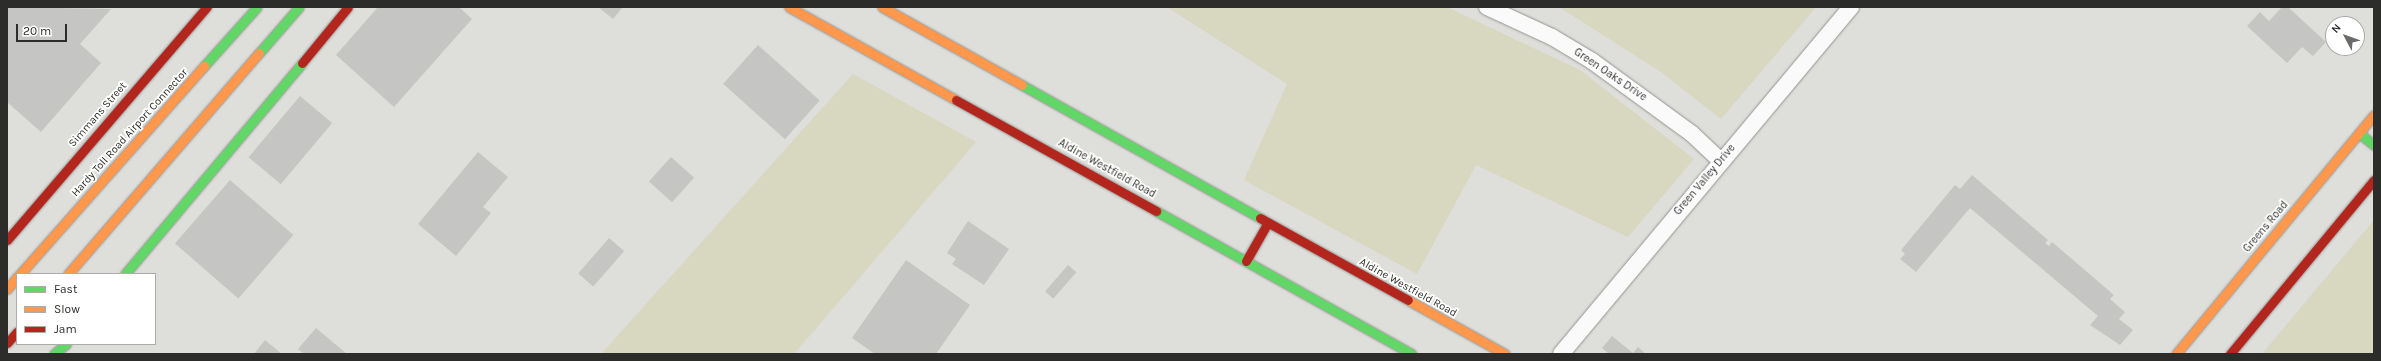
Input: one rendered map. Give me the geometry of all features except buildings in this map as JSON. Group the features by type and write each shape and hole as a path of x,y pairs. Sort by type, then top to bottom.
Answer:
{"main road":[{"name":"Simmans Street","path":"7,240 207,7"},
{"name":"Hardy Toll Road Airport Connector","path":"21,273 257,7"},
{"path":"69,273 299,7"},
{"path":"127,273 348,7"},
{"name":"Aldine Westfield Road","path":"789,7 1412,354"},
{"name":"Aldine Westfield Road","path":"882,7 1267,224 1505,354"},
{"name":"Greens Road","path":"2176,354 2374,115"},
{"path":"2359,133 2374,145"},
{"path":"2230,354 2374,180"},
{"path":"1246,261 1267,224"},
{"path":"7,289 16,278"},
{"path":"7,343 16,333"},
{"path":"54,354 66,345"},
{"path":"59,354 66,345"}],"street":[{"name":"Green Oaks Drive","path":"1487,7 1592,61 1692,134 1721,161"},
{"name":"Green Valley Drive","path":"1561,354 1851,7"}],"green space":[{"path":"1167,7 1447,7 1580,70 1694,159 1628,237 1476,165 1417,274 1244,180 1287,84"},
{"path":"1559,7 1816,7 1721,119 1661,72"},
{"path":"853,74 976,142 794,354 601,354"},
{"path":"2374,220 2374,354 2262,354"}],"traffic: fast":[{"path":"204,66 257,7"},
{"path":"259,53 299,7"},
{"path":"126,273 302,63"},
{"path":"1022,85 1260,218"},
{"path":"2359,133 2374,145"},
{"path":"1156,211 1412,354"},
{"path":"54,354 65,345"}],"traffic: slow":[{"path":"789,7 956,100"},
{"path":"882,7 1022,85"},
{"path":"69,273 259,53"},
{"path":"21,273 204,66"},
{"path":"2176,354 2374,115"},
{"path":"7,289 16,278"},
{"path":"1408,300 1505,354"}],"traffic: jam":[{"path":"7,240 207,7"},
{"path":"302,63 348,7"},
{"path":"956,100 1156,211"},
{"path":"2230,354 2374,180"},
{"path":"1260,218 1408,300"},
{"path":"1246,261 1267,224"},
{"path":"7,343 16,333"}]}
